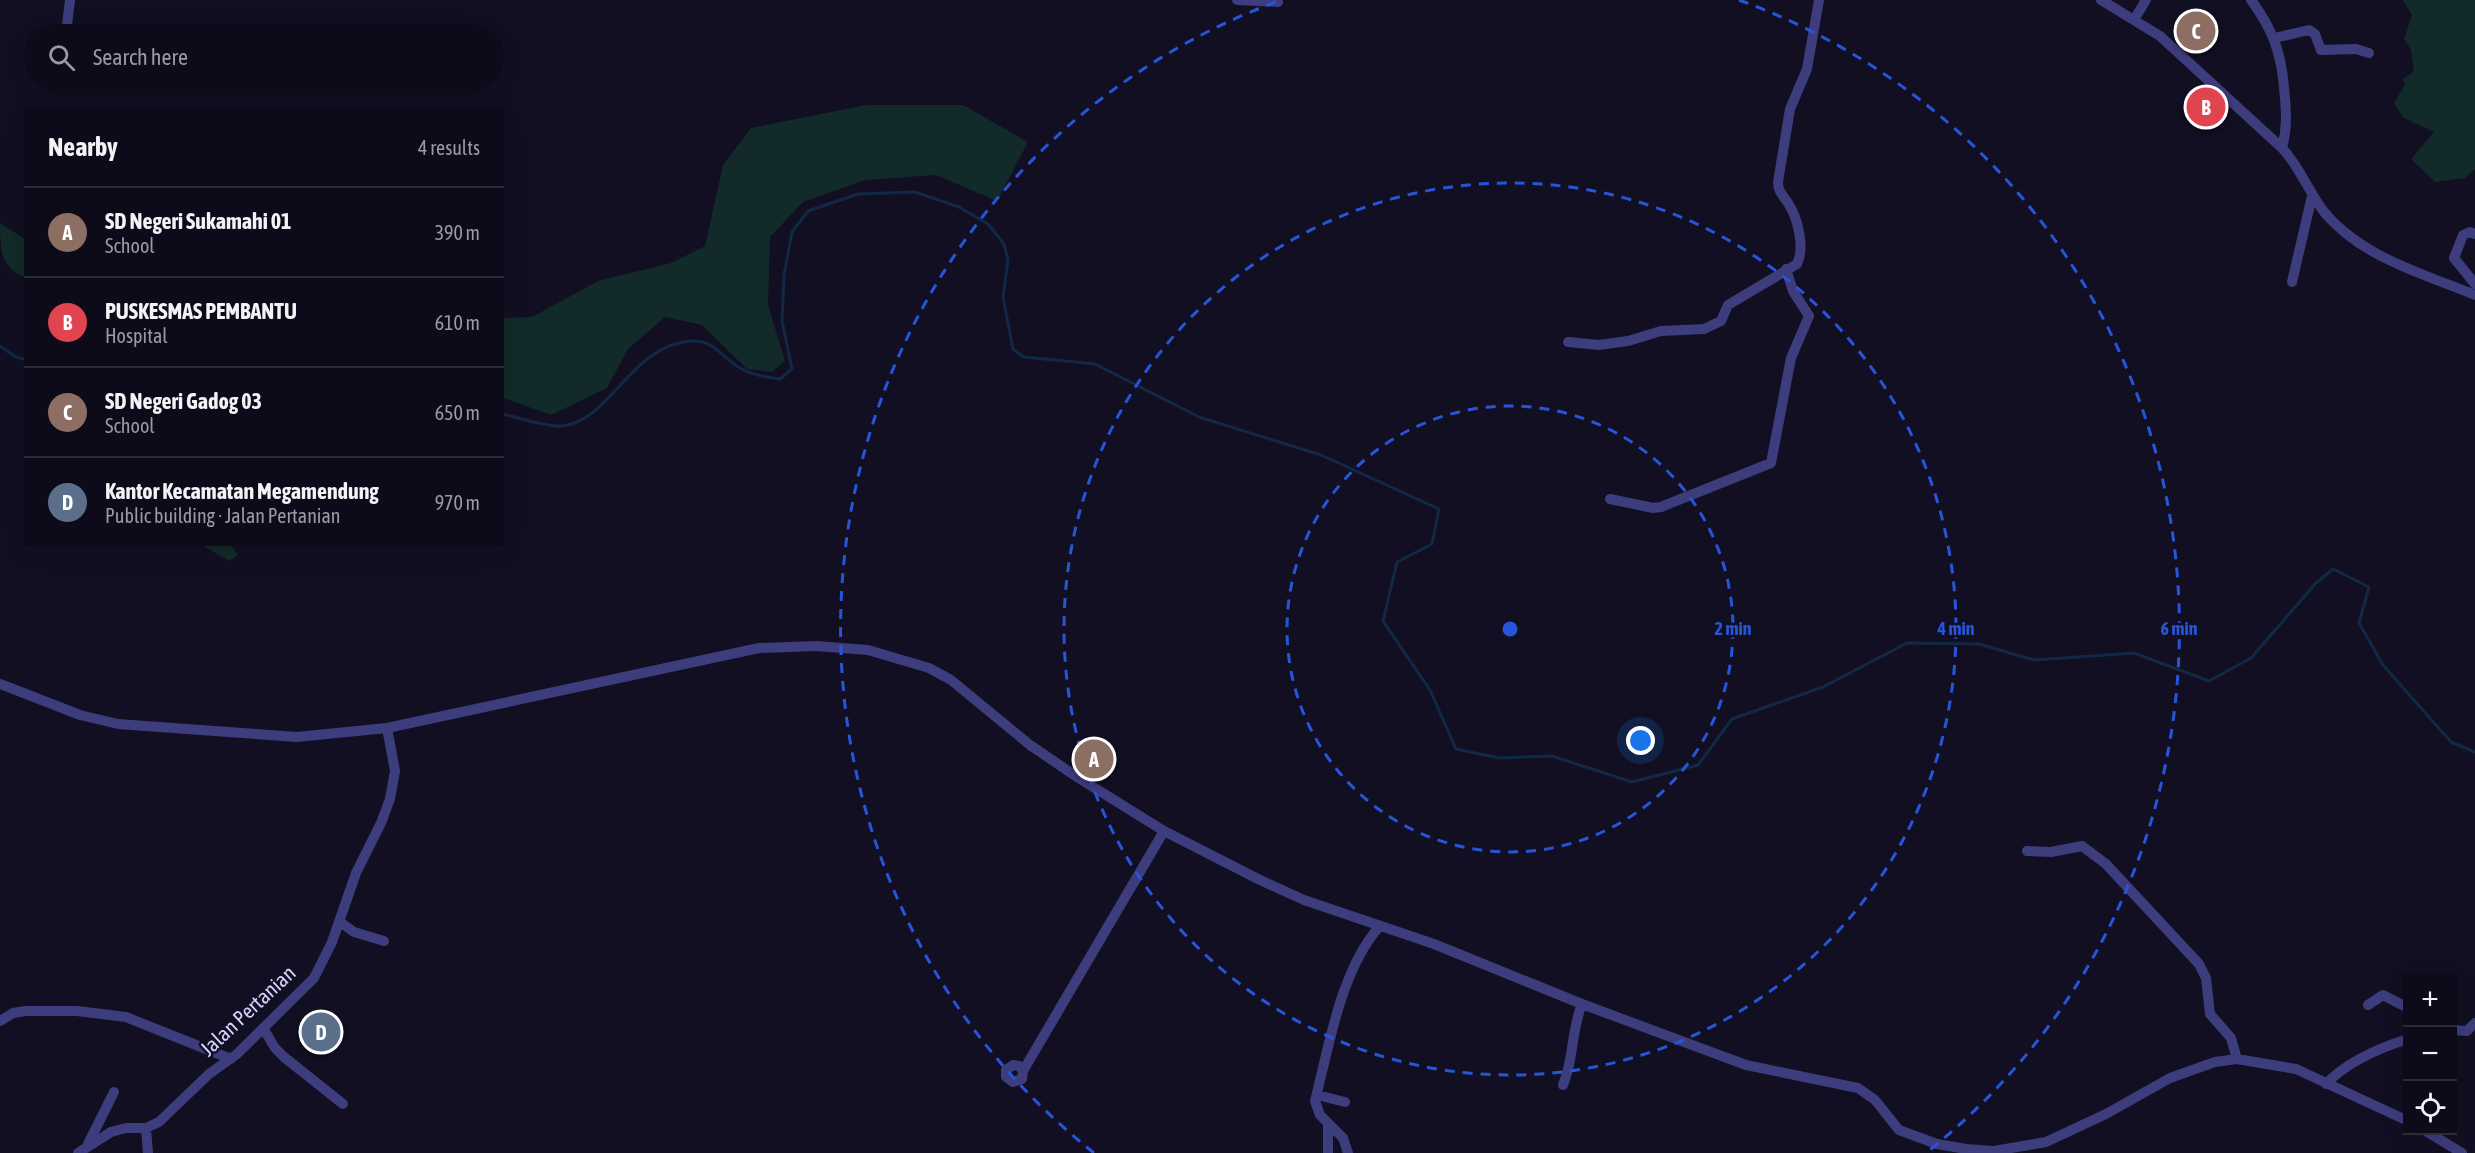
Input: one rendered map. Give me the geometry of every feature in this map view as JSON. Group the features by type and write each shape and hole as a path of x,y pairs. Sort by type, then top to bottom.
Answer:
{"street":[{"path":"67,24 70,0"},
{"path":"1237,0 1278,2"},
{"path":"1568,342 1615,344 1661,331 1704,329 1721,321 1728,305 1757,290 1799,261 1800,245 1793,213 1780,193 1779,182 1790,109 1807,69 1819,0"},
{"path":"2101,0 2135,18 2187,59 2282,148 2297,164 2312,196 2327,215 2376,253 2400,267 2475,295"},
{"path":"2135,18 2146,0"},
{"path":"2251,0 2275,38 2281,58 2288,126 2282,148"},
{"path":"2275,38 2309,30 2315,34 2321,50 2356,49 2369,53"},
{"path":"2292,282 2312,196"},
{"path":"2475,234 2463,235 2454,258 2475,285"},
{"path":"1610,499 1653,508 1661,507 1771,463 1788,371 1797,341 1809,316 1793,291 1786,269"},
{"path":"0,684 80,715 118,724 297,738 387,728 759,648 816,646 868,651 929,668 951,680 1040,752 1164,831 1296,896 1379,927 1434,944 1582,1004 1746,1065 1858,1088 1875,1100 1899,1130 1937,1144 1966,1149 1994,1150 2046,1142 2106,1114 2170,1078 2215,1062 2237,1059 2296,1069 2403,1119"},
{"name":"Jalan Pertanian","path":"146,1128 159,1122 209,1074 231,1059 314,978 340,922 356,873 381,823 394,786 395,771 387,728"},
{"path":"1023,1071 1164,831"},
{"path":"2026,851 2051,852 2077,845 2082,846 2106,864 2199,964 2206,978 2210,1014 2231,1038 2237,1059"},
{"path":"340,922 354,932 384,941"},
{"path":"1348,1153 1342,1138 1328,1125 1317,1109 1317,1095 1342,995 1370,937 1379,927"},
{"path":"2368,1005 2383,995 2403,1005"},
{"path":"1563,1085 1570,1067 1573,1033 1582,1004"},
{"path":"0,1021 13,1013 26,1011 115,1015 157,1028 231,1059"},
{"path":"2457,1030 2467,1031 2475,1023"},
{"path":"263,1028 279,1053 343,1104"},
{"path":"2326,1084 2345,1068 2386,1046 2403,1041"},
{"path":"82,1150 114,1092"},
{"path":"1317,1095 1345,1102"},
{"path":"1328,1125 1328,1153"},
{"path":"82,1150 102,1136 122,1128 146,1128 148,1153"},
{"path":"2431,1135 2462,1153"}],"green space":[{"path":"2403,0 2475,0 2475,169 2465,178 2435,182 2411,159 2434,132 2404,118 2394,103 2405,85 2403,79 2414,71 2411,50 2404,39 2412,15"},
{"path":"866,105 963,105 1028,142 997,201 936,175 865,180 803,202 770,237 768,305 785,361 772,372 747,369 702,325 665,317 628,349 607,388 551,415 504,398 504,318 532,317 598,281 671,263 705,246 723,165 751,128"},
{"path":"0,223 24,238 24,276 6,263 0,241"},
{"path":"204,546 232,546 238,555 229,561"}],"waterway":[{"path":"504,414 555,426 578,422 594,412 653,355 672,345 693,341 713,347 745,370 780,379 792,369 782,321 784,275 792,232 808,211 858,194 915,192 959,207 988,224 1004,244 1008,260 1003,297 1013,349 1024,357 1095,364 1199,417 1321,455 1439,509 1432,544 1397,562 1383,621 1430,690 1456,749 1499,758 1552,756 1632,782 1698,765 1732,719 1823,687 1907,643 1979,644 2034,660 2134,653 2209,681 2251,658 2316,583 2333,569 2369,587 2359,623 2383,665 2451,742 2475,752"},
{"path":"0,346 14,356 24,359"}],"place":[{"name":"SD Negeri Gadog 03","path":"2196,31"},
{"name":"PUSKESMAS PEMBANTU","path":"2206,107"},
{"name":"SD Negeri Sukamahi 01","path":"1094,759"},
{"name":"Kantor Kecamatan Megamendung","path":"321,1032"}]}
